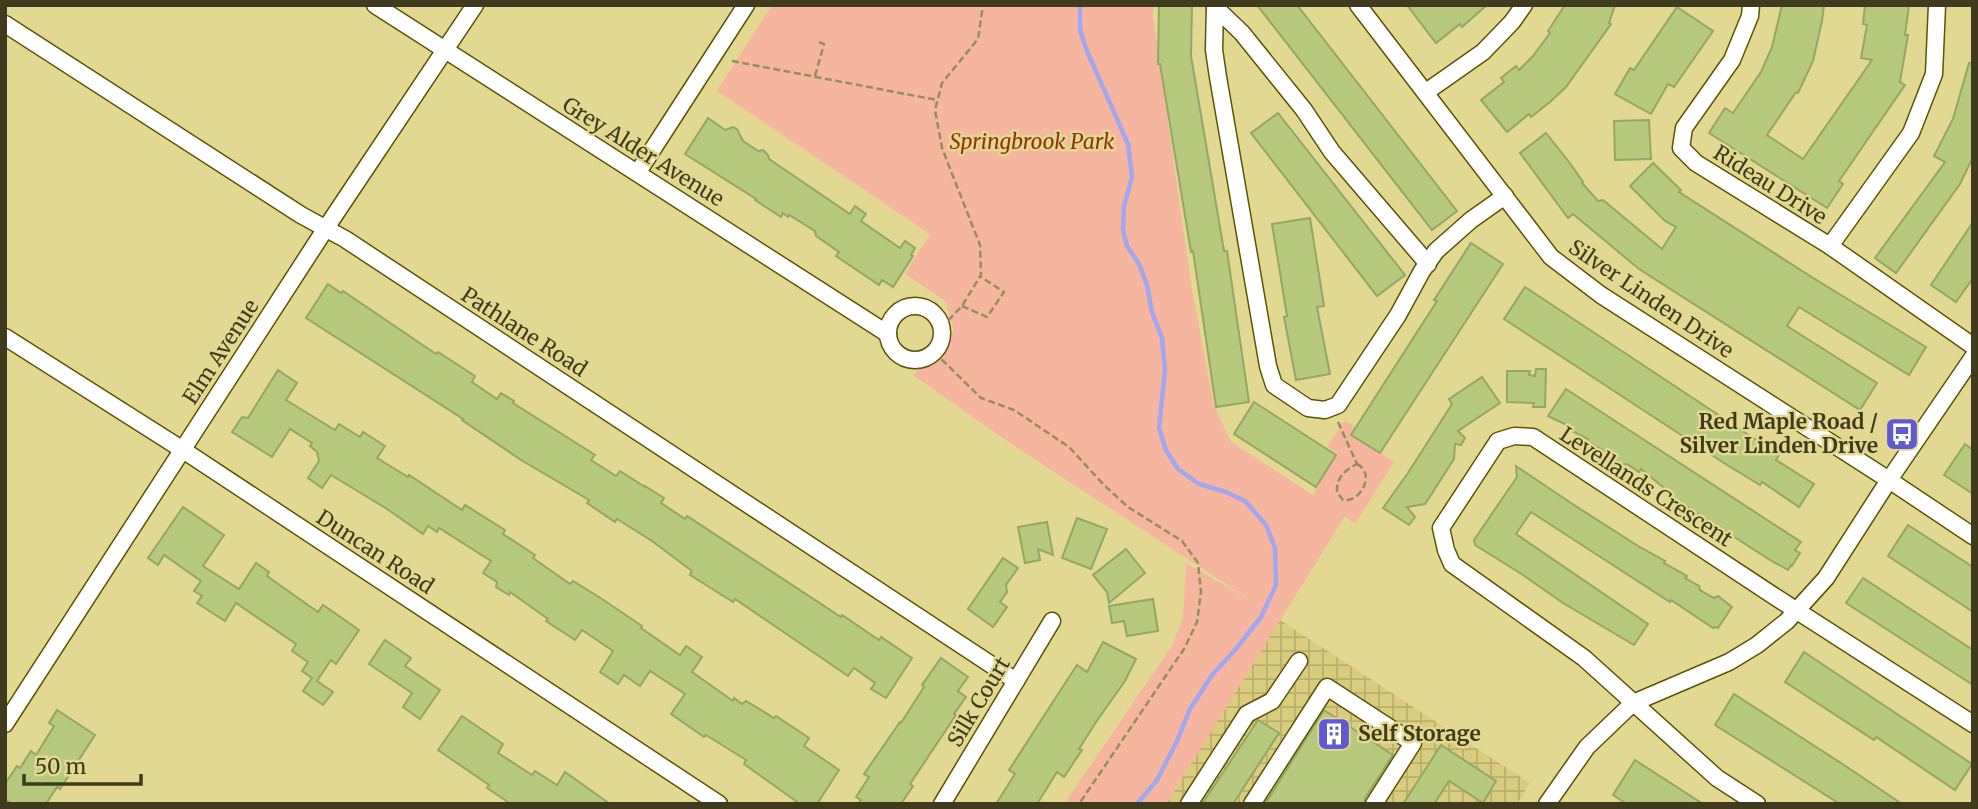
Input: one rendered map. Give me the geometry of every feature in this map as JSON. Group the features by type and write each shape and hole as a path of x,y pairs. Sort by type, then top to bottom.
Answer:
{"street":[{"name":"Grey Alder Avenue","path":"376,5 888,334 890,343 902,357 919,360 934,352"},
{"name":"Elm Avenue","path":"5,724 326,228 475,5"},
{"path":"638,172 746,5"},
{"name":"Silver Linden Drive","path":"1358,5 1552,257 1601,295 1973,536"},
{"path":"1426,92 1483,52 1524,5"},
{"name":"Rideau Drive","path":"1751,5 1750,16 1732,60 1684,128 1681,148 1696,163 1830,246 1973,346"},
{"path":"1830,246 1911,132 1934,74 1937,5"},
{"path":"1215,6 1242,33 1304,110 1332,152 1428,264"},
{"path":"1215,6 1214,50 1268,366 1274,385 1308,408 1325,410 1338,405 1398,315 1436,251 1455,233 1505,196"},
{"name":"Pathlane Road","path":"5,24 301,215 345,239 1016,681"},
{"path":"888,334 892,319 906,308 915,307 932,313 938,320 942,337 934,352"},
{"name":"Duncan Road","path":"5,337 183,450 719,804"},
{"path":"1547,804 1587,747 1633,704 1729,662 1757,645 1787,621 1826,578 1973,358"},
{"name":"Levellands Crescent","path":"1633,704 1584,658 1452,564 1441,528 1498,441 1514,436 1533,437 1795,610"},
{"path":"1795,610 1973,724"},
{"name":"Silk Court","path":"942,804 1052,621"},
{"path":"1189,804 1247,714 1272,701 1299,661"},
{"path":"1252,804 1327,687 1413,743 1374,804"},
{"path":"1633,704 1717,778 1758,804"}],"path":[{"path":"941,328 962,306 980,276 980,245 942,148 935,110 942,83 978,39 983,5"},
{"path":"815,76 824,44 820,43"},
{"path":"732,61 937,100"},
{"path":"962,306 987,317 1004,292 980,276"},
{"path":"934,352 981,398 1014,410 1069,447 1128,507 1182,541 1198,563 1201,592 1197,622 1184,649 1079,804"},
{"path":"1338,421 1357,464 1365,469 1367,474 1365,484 1354,498 1343,500 1337,492 1338,480 1357,464"}],"shaded area":[{"path":"1280,620 1530,783 1517,804 1166,804"}],"green space":[{"name":"Springbrook Park","path":"772,5 1154,5 1153,16 1192,290 1214,406 1231,442 1313,495 1337,453 1327,447 1340,428 1338,425 1346,421 1355,427 1351,435 1394,462 1355,524 1345,516 1166,804 1064,804 1172,646 1183,618 1186,563 1255,603 1010,443 913,375 944,349 954,330 945,301 905,274 930,234 717,91"}],"building":[{"path":"1159,5 1192,5 1191,56 1224,251 1227,251 1249,402 1216,407 1193,251 1191,252 1158,64"},
{"path":"1257,5 1297,5 1457,211 1432,230"},
{"path":"1407,5 1487,5 1462,27 1460,24 1436,43"},
{"path":"1565,5 1615,5 1609,23 1611,24 1566,87 1531,117 1529,114 1507,132 1481,100 1504,82 1501,78 1516,66 1519,70 1533,56 1550,33 1548,31"},
{"path":"1782,5 1824,5 1813,61 1798,93 1796,92 1767,135 1803,159 1872,60 1861,58 1867,25 1863,24 1865,5 1909,5 1905,35 1908,35 1900,82 1905,85 1839,181 1843,184 1827,208 1709,133 1725,108 1733,113 1761,72 1772,47"},
{"path":"1677,7 1713,31 1674,87 1668,84 1651,114 1615,94 1630,68 1634,70"},
{"path":"1969,63 1973,64 1973,157 1960,184 1896,273 1875,258 1945,162 1934,156 1953,119"},
{"path":"1278,113 1405,275 1377,296 1251,133"},
{"path":"708,118 725,130 733,127 737,129 743,141 758,151 763,150 769,159 850,214 855,206 866,214 861,221 900,248 905,241 915,248 911,255 913,256 893,287 882,280 879,285 836,256 839,252 816,236 815,231 789,215 788,217 783,213 781,217 685,154"},
{"path":"1649,120 1651,159 1615,160 1614,121"},
{"path":"1546,133 1598,201 1603,200 1662,249 1676,227 1665,221 1630,186 1653,163 1681,190 1679,192 1926,347 1909,375 1799,307 1787,326 1877,383 1860,410 1639,269 1573,214 1568,218 1520,153"},
{"path":"1310,218 1324,306 1317,307 1330,374 1296,380 1284,317 1287,316 1272,224"},
{"path":"1973,222 1973,278 1956,302 1931,285"},
{"path":"1471,243 1503,264 1380,453 1351,435"},
{"path":"328,284 475,376 472,382 497,399 501,393 595,455 591,460 616,476 620,471 645,486 664,498 661,503 685,519 687,516 841,617 842,615 879,640 881,637 912,658 886,698 871,689 875,683 854,668 848,676 735,599 733,602 690,575 692,571 652,541 617,519 615,522 587,503 589,500 521,460 463,419 306,318"},
{"path":"1525,287 1779,455 1776,460 1814,484 1799,507 1762,482 1760,485 1727,465 1504,319"},
{"path":"1536,369 1546,369 1545,407 1533,407 1534,403 1507,402 1507,371 1530,371 1529,375 1535,376"},
{"path":"278,370 297,383 286,400 335,430 339,424 360,437 363,432 385,446 377,458 408,477 409,475 462,510 465,505 505,530 503,534 535,555 533,558 570,584 573,581 602,599 680,655 686,646 702,657 692,672 733,701 734,698 742,704 746,701 774,718 776,716 809,738 804,746 839,770 817,804 800,804 744,764 746,760 706,735 704,737 671,714 685,694 650,671 640,686 624,675 618,684 600,672 613,651 582,630 575,640 510,592 509,595 496,587 497,582 483,573 491,561 439,528 437,532 428,526 423,534 331,475 322,488 308,478 319,461 317,452 310,446 312,443 290,429 272,457 232,432 242,417 248,418"},
{"path":"1482,377 1500,403 1458,431 1465,438 1461,445 1455,444 1454,459 1425,504 1407,507 1415,517 1409,525 1383,508 1452,404 1449,399"},
{"path":"1566,389 1801,542 1795,550 1800,553 1792,566 1788,570 1770,560 1666,493 1664,488 1641,469 1639,472 1627,464 1622,465 1586,441 1588,439 1572,431 1571,427 1548,416"},
{"path":"1254,402 1336,455 1316,487 1234,434"},
{"path":"1965,444 1973,450 1973,494 1944,475"},
{"path":"1516,466 1665,561 1664,563 1687,576 1685,578 1699,586 1700,590 1714,598 1718,596 1732,607 1718,628 1713,628 1671,600 1670,602 1531,512 1516,534 1648,624 1634,645 1563,603 1475,545 1474,540 1517,477"},
{"path":"183,507 224,535 203,566 239,589 256,563 269,572 267,576 318,612 323,605 359,630 336,664 331,660 317,681 333,692 323,705 303,691 312,678 302,671 308,662 292,651 296,644 236,603 225,621 197,603 202,596 194,591 201,581 164,555 158,565 148,558"},
{"path":"1077,518 1107,529 1091,569 1062,558"},
{"path":"1047,522 1053,555 1038,549 1040,560 1025,563 1018,527"},
{"path":"1908,525 1973,567 1973,612 1888,556"},
{"path":"1126,549 1145,573 1109,603 1107,592 1093,575"},
{"path":"1003,558 1018,568 1006,585 1007,592 1000,602 1007,607 993,627 968,609"},
{"path":"1863,578 1973,650 1973,685 1846,603"},
{"path":"1153,599 1158,631 1127,636 1124,621 1112,623 1109,606"},
{"path":"385,640 411,658 405,666 440,690 420,719 403,707 412,693 369,664"},
{"path":"1103,642 1136,659 1125,681 1079,749 1082,750 1064,777 1057,772 1037,804 996,804 1015,774 1009,770 1077,665 1087,672"},
{"path":"1804,652 1972,764 1955,790 1876,737 1874,740 1785,682"},
{"path":"941,658 968,677 958,691 966,697 954,714 956,715 910,784 913,786 901,804 858,804 861,800 856,797 869,777 864,774 901,723"},
{"path":"1734,694 1902,804 1840,804 1715,725"},
{"path":"57,710 95,735 60,789 57,787 46,804 13,804 5,799 5,784 31,751 36,755 54,726 49,723"},
{"name":"Self Storage","path":"1324,710 1393,755 1365,798 1364,804 1265,804"},
{"path":"462,716 503,744 498,753 532,775 535,771 557,785 565,772 610,804 511,804 487,788 489,785 438,750"},
{"path":"1258,720 1279,733 1233,804 1202,804"},
{"path":"1441,745 1496,781 1483,803 1449,781 1434,804 1403,804"},
{"path":"1635,760 1703,804 1627,804 1613,795"}],"waterway":[{"path":"1080,5 1080,30 1087,51 1128,144 1132,177 1124,206 1123,230 1127,246 1139,264 1147,285 1152,312 1162,338 1165,370 1159,428 1166,450 1178,469 1199,484 1245,501 1266,525 1275,548 1276,585 1261,617 1212,675 1190,709 1157,780 1137,804"}],"place":[{"name":"Red Maple Road / Silver Linden Drive","path":"1902,434"},
{"name":"Self Storage","path":"1334,734"}]}
